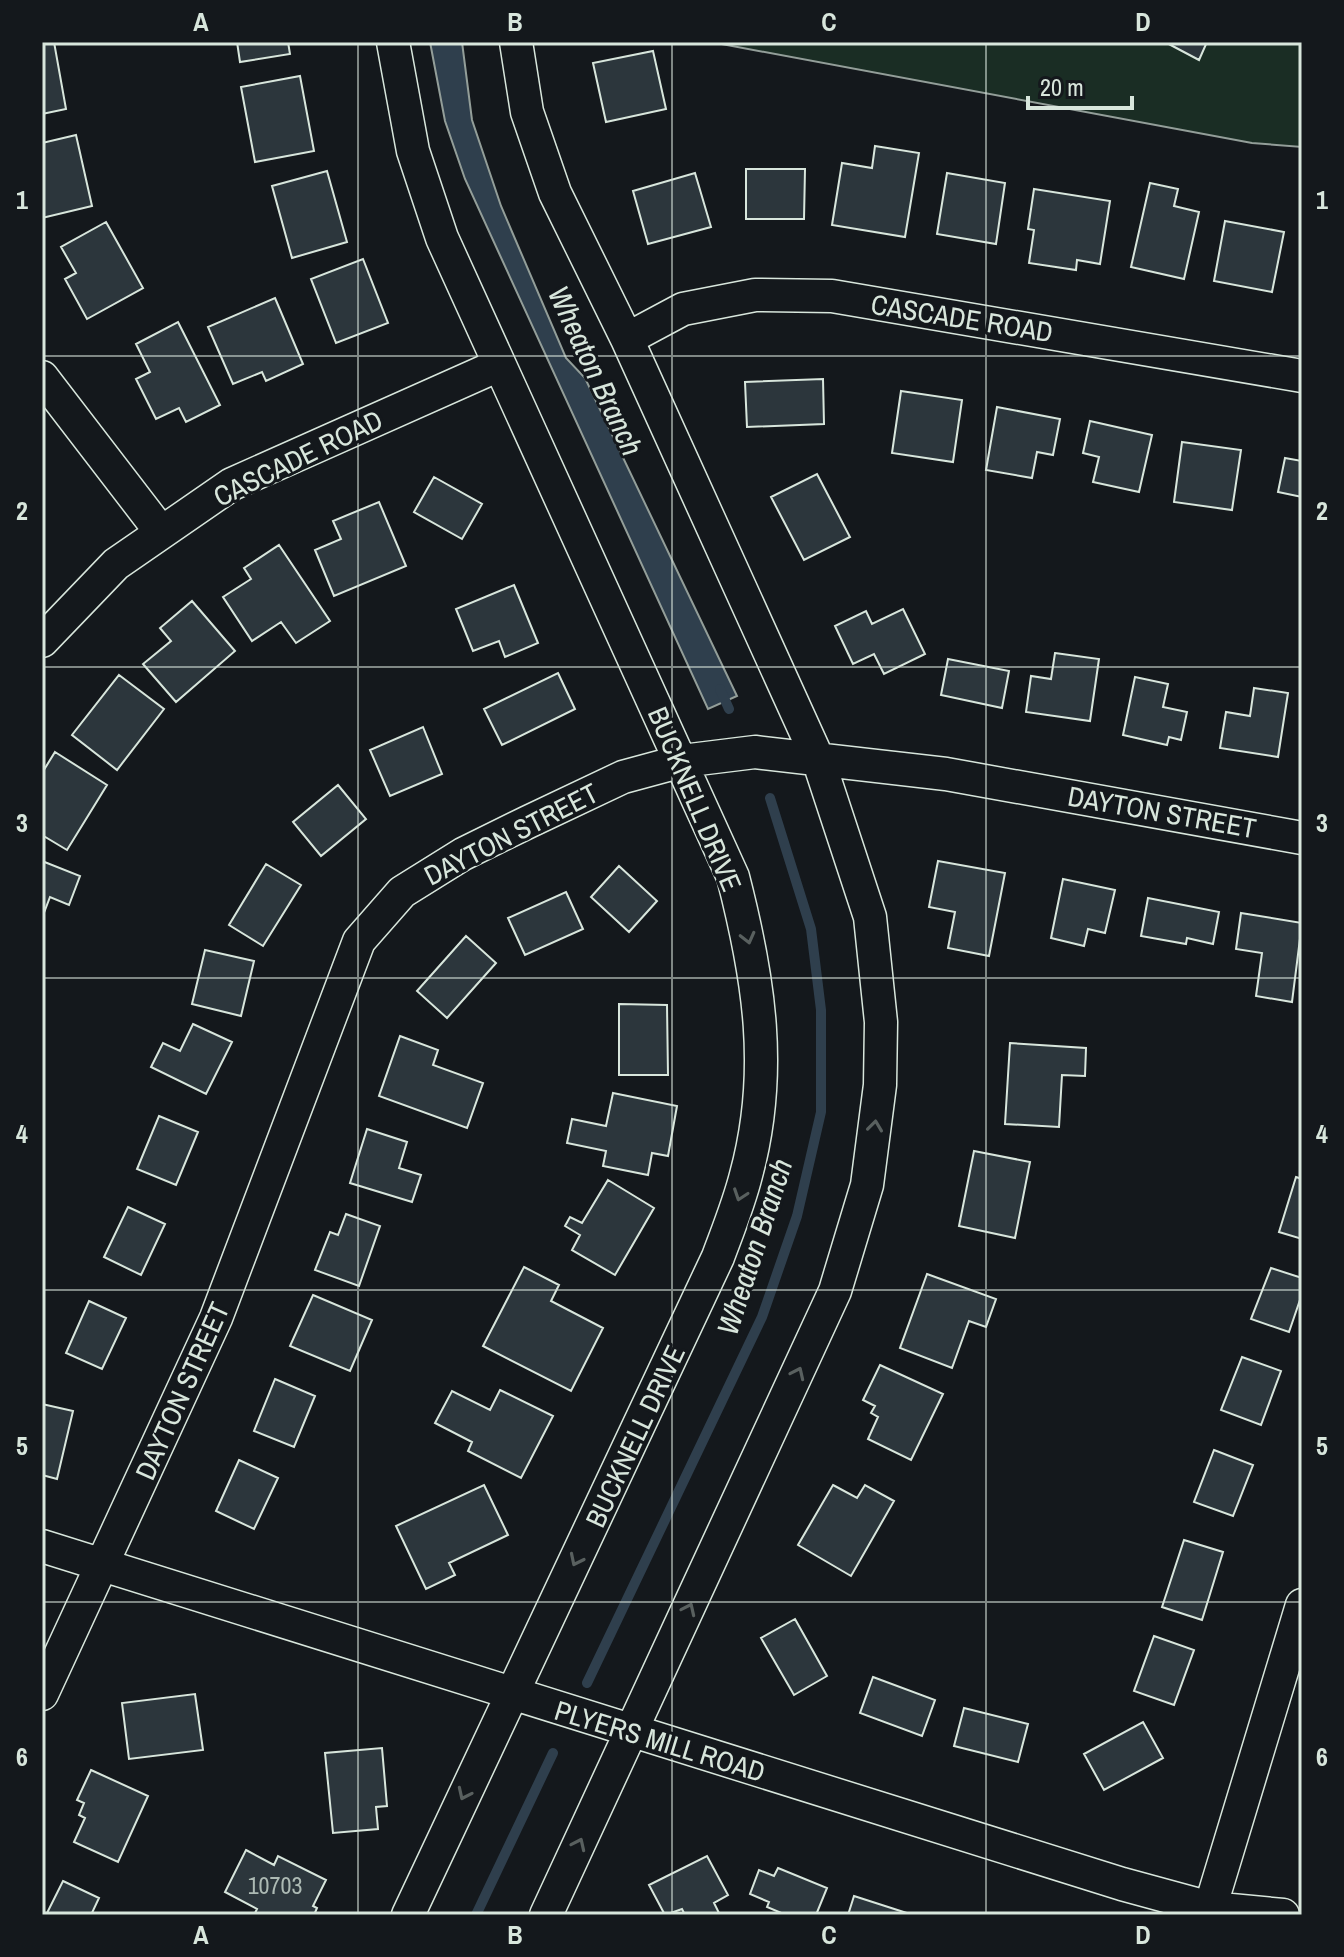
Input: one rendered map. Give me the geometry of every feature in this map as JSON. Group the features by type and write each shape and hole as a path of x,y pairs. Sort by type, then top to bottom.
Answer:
{"street":[{"name":"BUCKNELL DRIVE","path":"393,42 413,151 442,238 733,877 754,962 761,1032 760,1097 747,1174 712,1271 408,1915"},
{"path":"516,42 527,112 555,193 627,339 818,759 870,917 881,1022 880,1085 867,1185 835,1291 546,1915"},
{"name":"CASCADE ROAD","path":"627,339 683,309 755,295 832,296 1302,376"},
{"name":"CASCADE ROAD","path":"42,641 116,564 232,484 499,365"},
{"path":"42,377 54,397 161,532"},
{"name":"DAYTON STREET","path":"42,1694 104,1566 216,1318 359,941 402,892 463,854 623,777 682,761 755,752 946,774 1302,838"},
{"name":"PLYERS MILL ROAD","path":"42,1546 630,1733 1209,1911 1283,1915"},
{"path":"1209,1911 1302,1605"}],"green space":[{"path":"711,42 1302,42 1302,147 1252,143"}],"water":[{"path":"430,42 462,42 472,120 501,206 566,358 585,378 737,696 708,709 465,179 445,121"}],"building":[{"path":"42,42 54,42 66,109 42,114"},
{"path":"237,42 288,42 290,54 240,62"},
{"path":"1165,42 1207,42 1199,60"},
{"path":"653,51 666,109 606,122 593,63"},
{"path":"300,76 314,151 255,162 241,87"},
{"path":"76,135 92,206 42,218 42,143"},
{"path":"875,146 919,153 905,237 832,225 842,163 872,168"},
{"path":"746,169 805,169 804,219 746,219"},
{"path":"327,171 347,242 292,258 272,186"},
{"path":"695,173 711,227 648,244 633,191"},
{"path":"947,173 1005,183 996,244 937,234"},
{"path":"1150,183 1178,189 1174,206 1199,212 1184,279 1131,267"},
{"path":"1034,189 1110,201 1100,264 1077,260 1076,270 1029,263 1034,230 1028,229"},
{"path":"1225,221 1284,232 1272,292 1214,281"},
{"path":"106,222 143,288 87,319 65,279 76,273 61,247"},
{"path":"363,259 388,323 336,343 311,279"},
{"path":"275,298 303,364 266,381 262,372 233,384 208,327"},
{"path":"178,322 220,405 186,422 179,408 156,419 136,379 150,372 136,344"},
{"path":"823,379 824,424 747,427 745,382"},
{"path":"901,391 962,400 953,462 892,453"},
{"path":"997,407 1060,419 1053,455 1037,452 1032,478 986,470"},
{"path":"1090,421 1152,435 1139,492 1093,482 1099,457 1083,453"},
{"path":"1182,442 1241,450 1232,510 1174,502"},
{"path":"1285,458 1302,461 1302,497 1278,492"},
{"path":"817,474 850,537 804,560 771,497"},
{"path":"434,477 482,504 462,539 414,512"},
{"path":"379,502 406,566 334,596 315,550 341,539 333,521"},
{"path":"279,545 330,621 296,643 281,622 252,641 223,597 251,579 244,568"},
{"path":"514,585 538,643 505,657 499,641 473,651 456,609"},
{"path":"192,601 235,651 176,702 143,664 171,641 160,628"},
{"path":"903,609 925,654 884,674 874,654 853,664 835,626 866,611 872,624"},
{"path":"1055,653 1099,659 1090,721 1026,712 1031,676 1051,679"},
{"path":"948,659 1009,671 1002,708 941,695"},
{"path":"558,673 575,709 502,745 484,709"},
{"path":"119,675 164,709 117,770 72,735"},
{"path":"1135,677 1168,684 1163,707 1187,712 1181,740 1169,737 1167,745 1123,735"},
{"path":"1254,688 1288,693 1278,757 1220,748 1226,712 1250,716"},
{"path":"423,727 442,774 390,796 370,750"},
{"path":"55,752 107,785 67,850 42,835 42,773"},
{"path":"338,785 366,819 321,856 293,822"},
{"path":"42,861 80,876 69,905 50,897 42,918"},
{"path":"938,861 1005,873 989,956 948,948 955,912 929,907"},
{"path":"266,864 301,885 263,946 229,925"},
{"path":"619,866 657,901 629,932 591,897"},
{"path":"1063,879 1115,890 1105,933 1088,929 1084,946 1051,938"},
{"path":"566,892 583,929 525,955 508,918"},
{"path":"1148,898 1219,912 1213,944 1187,938 1186,944 1141,936"},
{"path":"1241,913 1302,923 1292,1002 1256,996 1262,953 1236,949"},
{"path":"466,936 496,963 447,1018 417,991"},
{"path":"205,950 254,961 241,1016 192,1004"},
{"path":"619,1004 667,1005 668,1075 619,1075"},
{"path":"193,1024 232,1042 206,1094 151,1067 163,1043 180,1051"},
{"path":"400,1036 438,1050 433,1065 483,1083 467,1128 379,1096"},
{"path":"1010,1043 1086,1048 1085,1076 1062,1075 1059,1127 1005,1124"},
{"path":"613,1093 677,1106 668,1156 652,1153 648,1175 603,1166 606,1151 567,1143 572,1119 606,1126"},
{"path":"159,1116 198,1132 176,1185 137,1169"},
{"path":"367,1129 407,1142 399,1168 421,1175 412,1202 350,1183"},
{"path":"974,1151 1030,1162 1015,1238 959,1226"},
{"path":"1296,1177 1302,1179 1302,1239 1279,1232"},
{"path":"608,1180 654,1208 615,1275 572,1250 580,1235 565,1226 570,1217 582,1223"},
{"path":"128,1207 165,1224 141,1275 104,1257"},
{"path":"346,1214 380,1226 359,1286 315,1270 330,1232 338,1235"},
{"path":"524,1267 559,1285 551,1301 603,1328 571,1391 483,1346"},
{"path":"1271,1268 1302,1278 1302,1294 1289,1332 1251,1319"},
{"path":"927,1274 996,1299 986,1327 969,1321 952,1368 900,1348"},
{"path":"313,1295 372,1320 350,1371 290,1346"},
{"path":"89,1301 126,1318 102,1369 66,1353"},
{"path":"1242,1357 1281,1371 1261,1425 1221,1410"},
{"path":"880,1365 943,1394 911,1460 868,1439 878,1417 871,1413 875,1406 863,1400"},
{"path":"275,1379 315,1396 294,1447 254,1431"},
{"path":"500,1390 553,1416 521,1478 468,1451 472,1442 435,1423 452,1391 490,1410"},
{"path":"42,1404 73,1411 57,1479 42,1475"},
{"path":"1214,1450 1253,1465 1233,1516 1194,1502"},
{"path":"239,1460 278,1478 254,1529 216,1511"},
{"path":"484,1485 508,1535 449,1563 455,1575 426,1589 396,1526"},
{"path":"833,1485 857,1498 865,1485 894,1501 851,1576 798,1545"},
{"path":"1184,1540 1223,1552 1202,1620 1162,1607"},
{"path":"795,1619 827,1676 794,1695 761,1638"},
{"path":"1154,1636 1194,1650 1174,1705 1134,1691"},
{"path":"873,1677 935,1700 922,1736 860,1713"},
{"path":"195,1694 203,1750 129,1759 122,1703"},
{"path":"964,1708 1028,1724 1018,1762 954,1746"},
{"path":"1143,1722 1163,1758 1104,1790 1084,1754"},
{"path":"382,1748 387,1806 376,1807 378,1829 333,1833 325,1753"},
{"path":"91,1770 148,1796 118,1862 74,1842 85,1818 79,1815 84,1803 77,1800"},
{"path":"246,1850 274,1865 278,1856 326,1880 313,1906 317,1908 314,1915 254,1915 257,1909 225,1892"},
{"path":"707,1856 728,1895 714,1903 720,1915 685,1915 682,1909 665,1915 649,1885"},
{"path":"778,1868 827,1888 816,1915 786,1915 767,1907 769,1902 750,1894 759,1870 774,1876"},
{"path":"63,1881 99,1898 91,1915 46,1915"},
{"path":"854,1896 913,1915 848,1915"}],"waterway":[{"name":"Wheaton Branch","path":"720,689 729,709"},
{"name":"Wheaton Branch","path":"587,1683 762,1317 797,1216 821,1112 821,1010 811,929 770,798"},
{"name":"Wheaton Branch","path":"476,1915 553,1753"}]}
